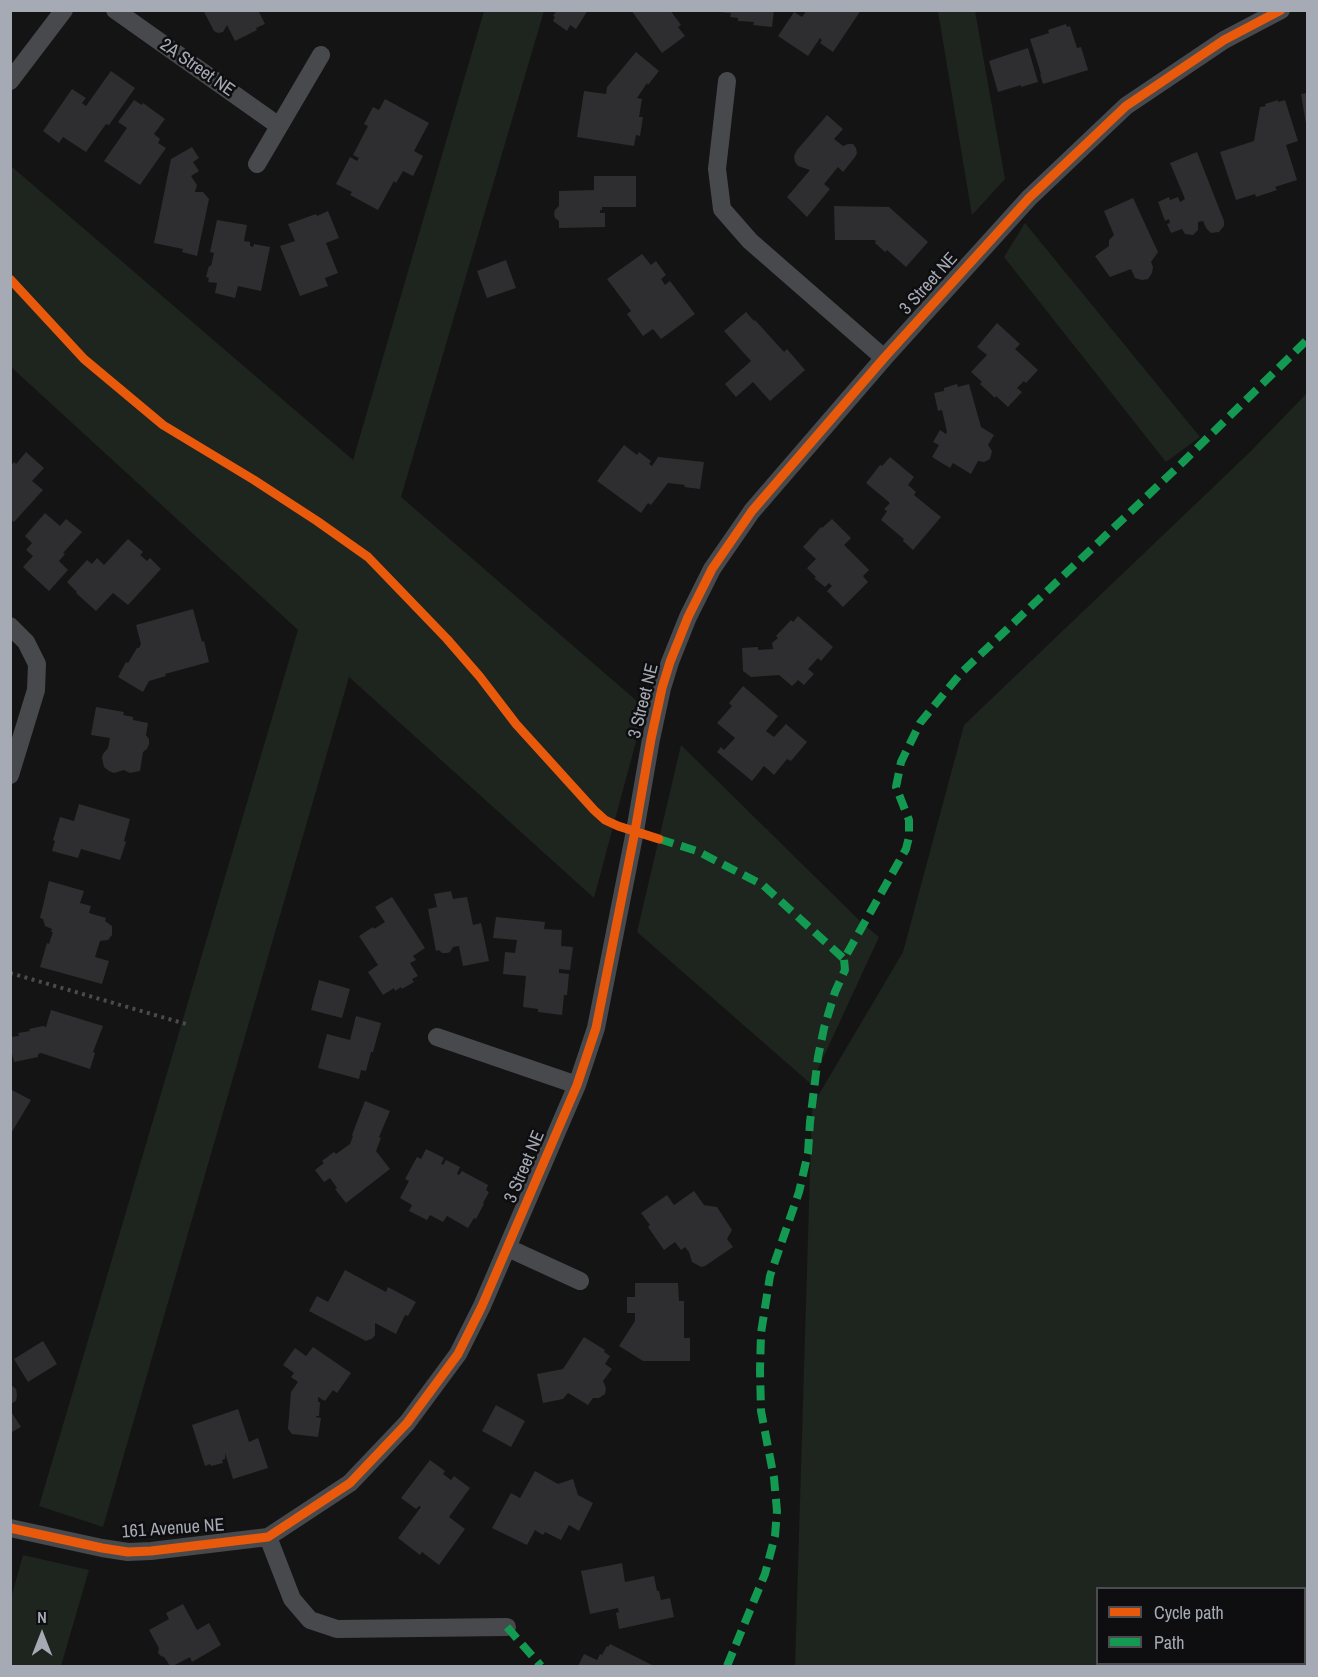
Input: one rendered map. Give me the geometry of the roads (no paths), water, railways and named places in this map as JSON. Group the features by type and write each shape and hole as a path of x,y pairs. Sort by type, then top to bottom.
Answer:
{"street":[{"path":"10,81 64,10"},
{"name":"2A Street NE","path":"115,10 279,126"},
{"name":"3 Street NE","path":"268,1537 350,1483 407,1423 458,1354 482,1306 577,1085 596,1028 656,713 670,662 687,617 712,569 752,511 884,358 1029,198 1126,106 1224,40 1281,10"},
{"path":"257,164 321,55"},
{"path":"727,81 717,169 722,209 750,241 884,358"},
{"path":"10,626 26,642 37,664 36,690 10,775"},
{"path":"437,1037 577,1085"},
{"path":"508,1248 580,1281"},
{"name":"161 Avenue NE","path":"10,1528 128,1552 268,1537"},
{"path":"268,1537 292,1599 310,1620 337,1629 507,1626"}]}
